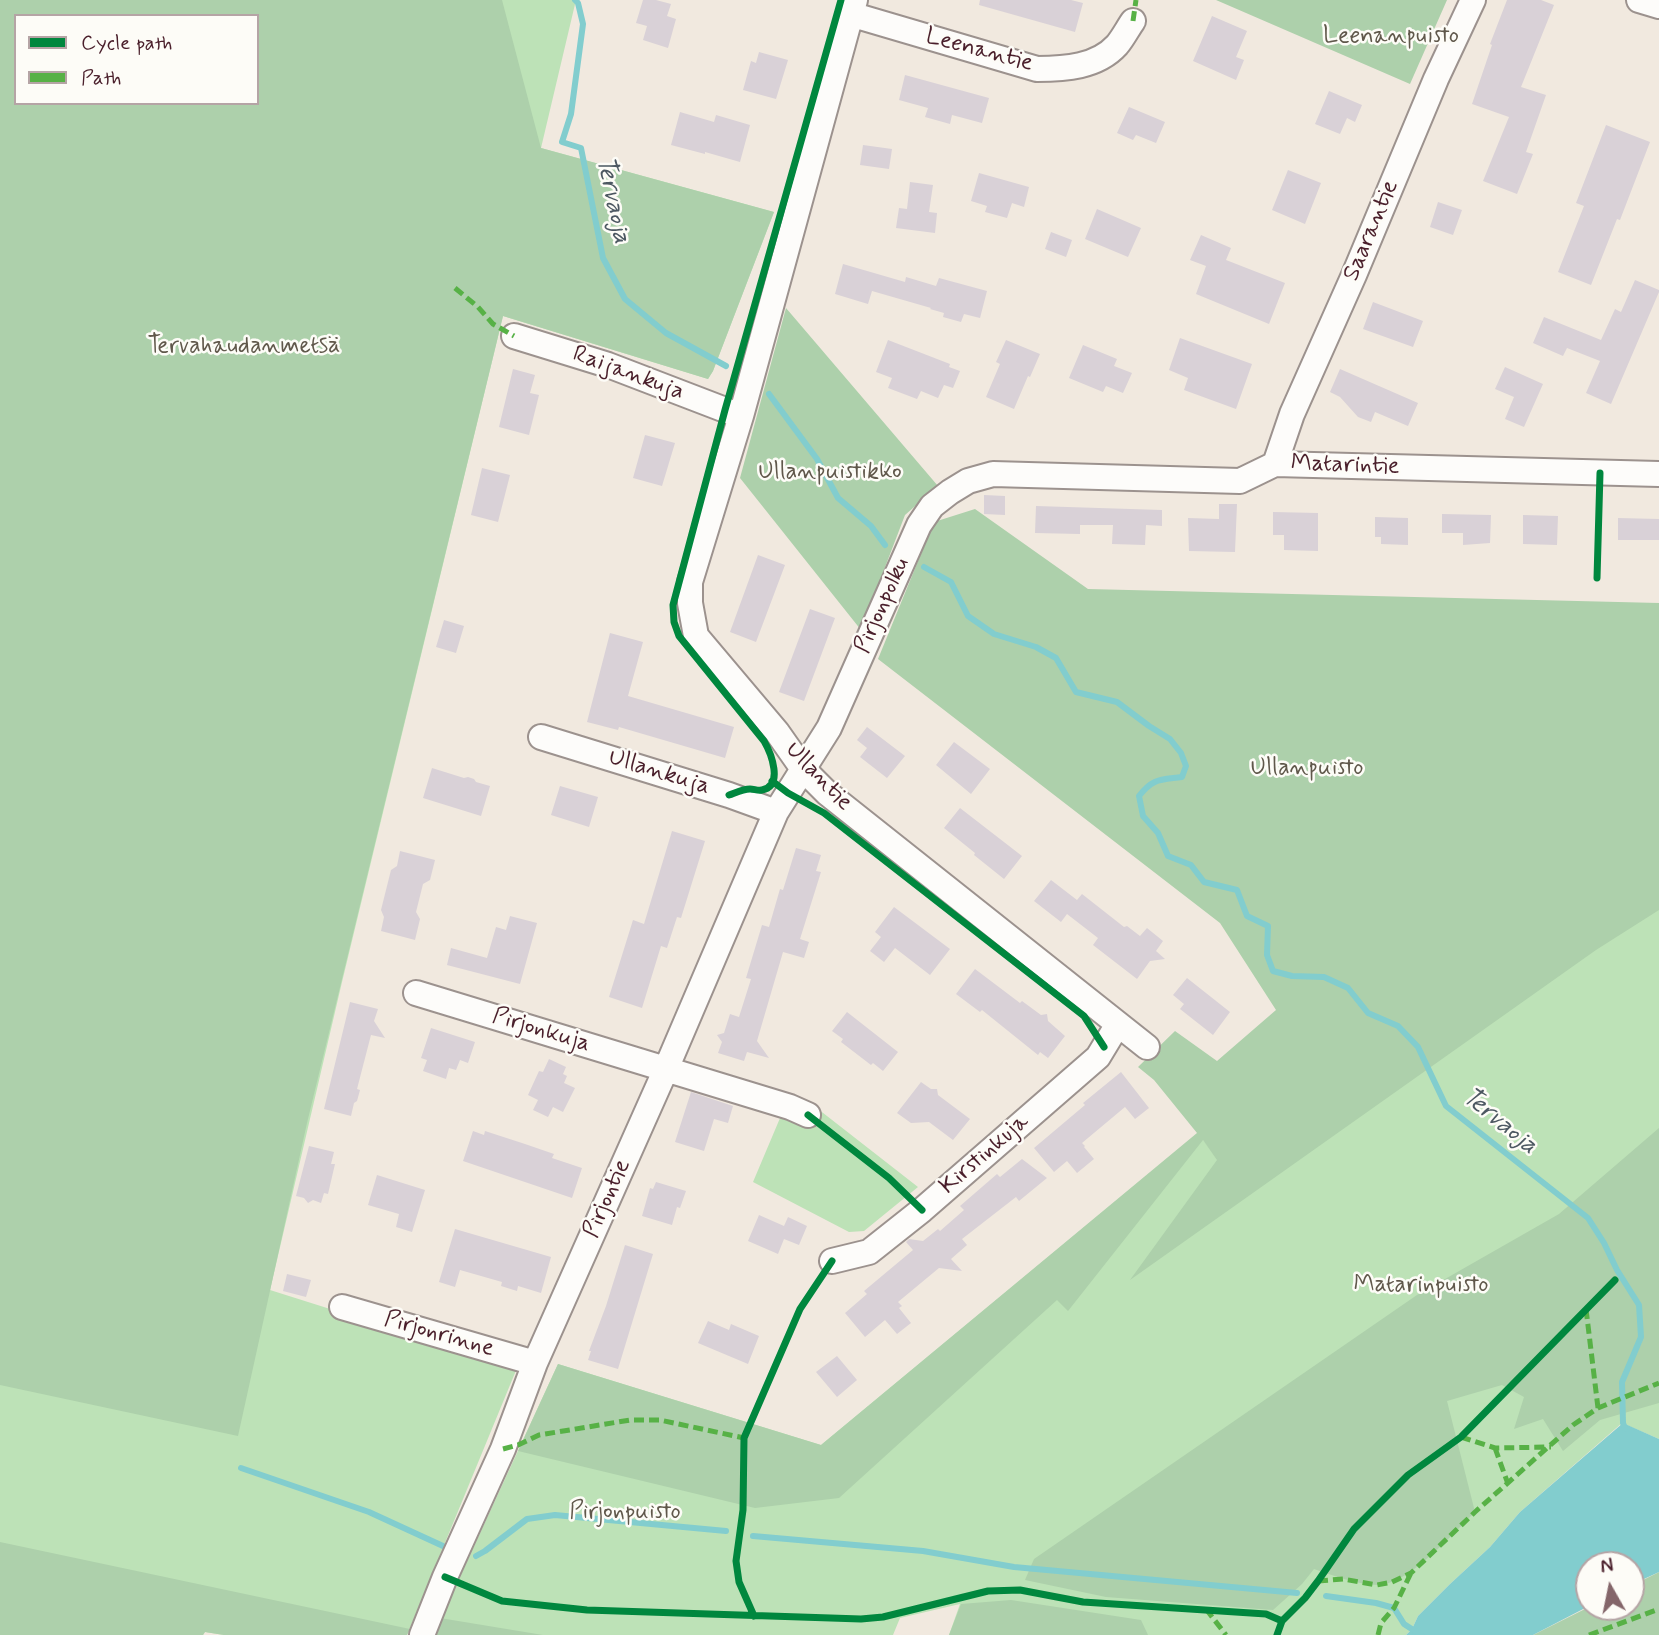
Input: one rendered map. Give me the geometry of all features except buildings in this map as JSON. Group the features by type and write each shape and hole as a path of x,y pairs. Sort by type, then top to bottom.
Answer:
{"street":[{"name":"Saarantie","path":"1275,464 1292,414 1436,79 1473,0"},
{"path":"1639,0 1659,6"},
{"name":"Leenantie","path":"853,7 1037,69 1063,69 1094,61 1116,46 1133,21"},
{"name":"Ullantie","path":"853,7 741,416 690,582 690,603 696,636 777,733 803,769 827,793 1147,1047"},
{"name":"Raijankuja","path":"514,336 608,365 741,416"},
{"name":"Matarintie","path":"993,474 1240,481 1275,464 1659,474"},
{"name":"Pirjonpolku","path":"803,769 829,727 919,525 932,506 950,492 968,481 993,474"},
{"name":"Ullankuja","path":"541,737 776,812"},
{"name":"Pirjontie","path":"422,1635 503,1449 535,1363 666,1069 776,812 803,769"},
{"name":"Pirjonkuja","path":"415,993 790,1107 808,1115"},
{"name":"Kirstinkuja","path":"832,1261 869,1252 922,1210 1098,1057 1118,1024"},
{"name":"Pirjonrinne","path":"342,1307 535,1363"}],"green space":[{"name":"Tervahaudanmetsä","path":"0,0 576,0 541,148 774,212 708,379 503,316 270,1290 517,1368 407,1635 224,1635 205,1632 203,1635 0,1635"},
{"name":"Tervahaudanmetsä","path":"0,0 502,0 541,148 774,212 708,379 503,316 307,1123 238,1436 0,1385"},
{"name":"Leenanpuisto","path":"1216,0 1447,0 1410,84"},
{"name":"Ullanpuistikko","path":"786,308 938,486 905,515 861,630 740,478"},
{"name":"Ullanpuisto","path":"975,509 1088,589 1659,603 1659,910 1596,950 1130,1280 1217,1160 1203,1140 1068,1311 1057,1300 839,1498 755,1508 518,1451 558,1364 821,1445 1197,1133 1154,1080 1138,1067 1175,1031 1217,1061 1276,1010 1220,923 878,659 934,522"},
{"name":"Matarinpuisto","path":"1659,806 1659,1439 1622,1423 1520,1512 1490,1547 1418,1616 1406,1635 949,1635 960,1604 900,1618 893,1635 433,1635 558,1364 821,1445 1198,1133 1218,1159"},
{"path":"818,1109 918,1187 864,1231 849,1232 753,1182 783,1111"},
{"path":"1659,1128 1659,1403 1600,1420 1563,1451 1543,1419 1514,1429 1524,1397 1502,1385 1447,1401 1475,1512 1416,1568 1389,1583 1362,1583 1314,1569 1302,1584 1273,1610 1106,1597 1025,1580 1034,1559 1417,1295 1559,1214"},
{"path":"0,1542 410,1629 407,1635 224,1635 205,1632 203,1635 0,1635"},
{"path":"1659,1572 1659,1635 1533,1635 1575,1614 1575,1621 1645,1621 1645,1579"},
{"path":"1011,1600 1141,1620 1148,1635 949,1635 961,1604"},
{"path":"440,1618 543,1635 433,1635"}],"water":[{"path":"1623,1423 1659,1439 1659,1572 1645,1578 1645,1551 1575,1551 1575,1613 1533,1635 1406,1635 1418,1616 1490,1547 1520,1512"}],"waterway":[{"name":"Tervaoja","path":"575,0 583,24 571,114 562,142 581,148 603,258 625,299 666,333 726,366"},
{"name":"Tervaoja","path":"769,394 817,459 838,498 871,526 885,545"},
{"name":"Tervaoja","path":"924,567 951,582 968,616 994,634 1036,647 1056,658 1076,692 1117,702 1170,739 1181,753 1186,766 1182,777 1153,783 1139,796 1143,816 1158,833 1168,856 1191,865 1204,882 1237,890 1247,916 1268,926 1267,955 1273,971 1292,976 1324,977 1348,988 1368,1013 1398,1026 1418,1047 1446,1106 1588,1218 1639,1305 1641,1337 1622,1382 1625,1429"},
{"path":"241,1468 369,1512 443,1546"},
{"path":"476,1556 527,1519 555,1515 726,1531"},
{"path":"753,1536 923,1551 1014,1567 1297,1593"},
{"path":"1326,1596 1394,1608 1404,1624 1421,1635"}],"marked path":[{"path":"1133,21 1136,0"},
{"path":"455,288 493,324 514,336"},
{"path":"1586,1309 1598,1408"},
{"path":"1318,1581 1343,1579 1377,1585 1392,1582 1411,1573 1573,1425 1598,1408 1659,1383"},
{"path":"503,1449 539,1435 630,1420 660,1420 744,1438"},
{"path":"1461,1437 1495,1448 1551,1447"},
{"path":"1495,1448 1508,1484"},
{"path":"1378,1635 1381,1623 1394,1608 1411,1573"},
{"path":"1206,1609 1226,1635"},
{"path":"1589,1635 1659,1609"}],"cycle path":[{"path":"729,795 769,787 774,776 770,753 764,741 679,636 674,622 673,605 841,0"},
{"path":"1597,578 1600,473"},
{"path":"772,781 824,813 1084,1016 1104,1047"},
{"path":"808,1115 889,1178 922,1210"},
{"path":"754,1616 739,1582 736,1561 743,1510 744,1438 800,1309 832,1261"},
{"path":"1277,1635 1282,1621 1305,1598 1354,1529 1408,1475 1461,1437 1615,1280"},
{"path":"445,1577 502,1601 587,1610 861,1619 883,1617 988,1591 1020,1590 1083,1602 1266,1614 1282,1621"}],"park label":[{"name":"Pirjonpuisto","path":"625,1513"}]}
